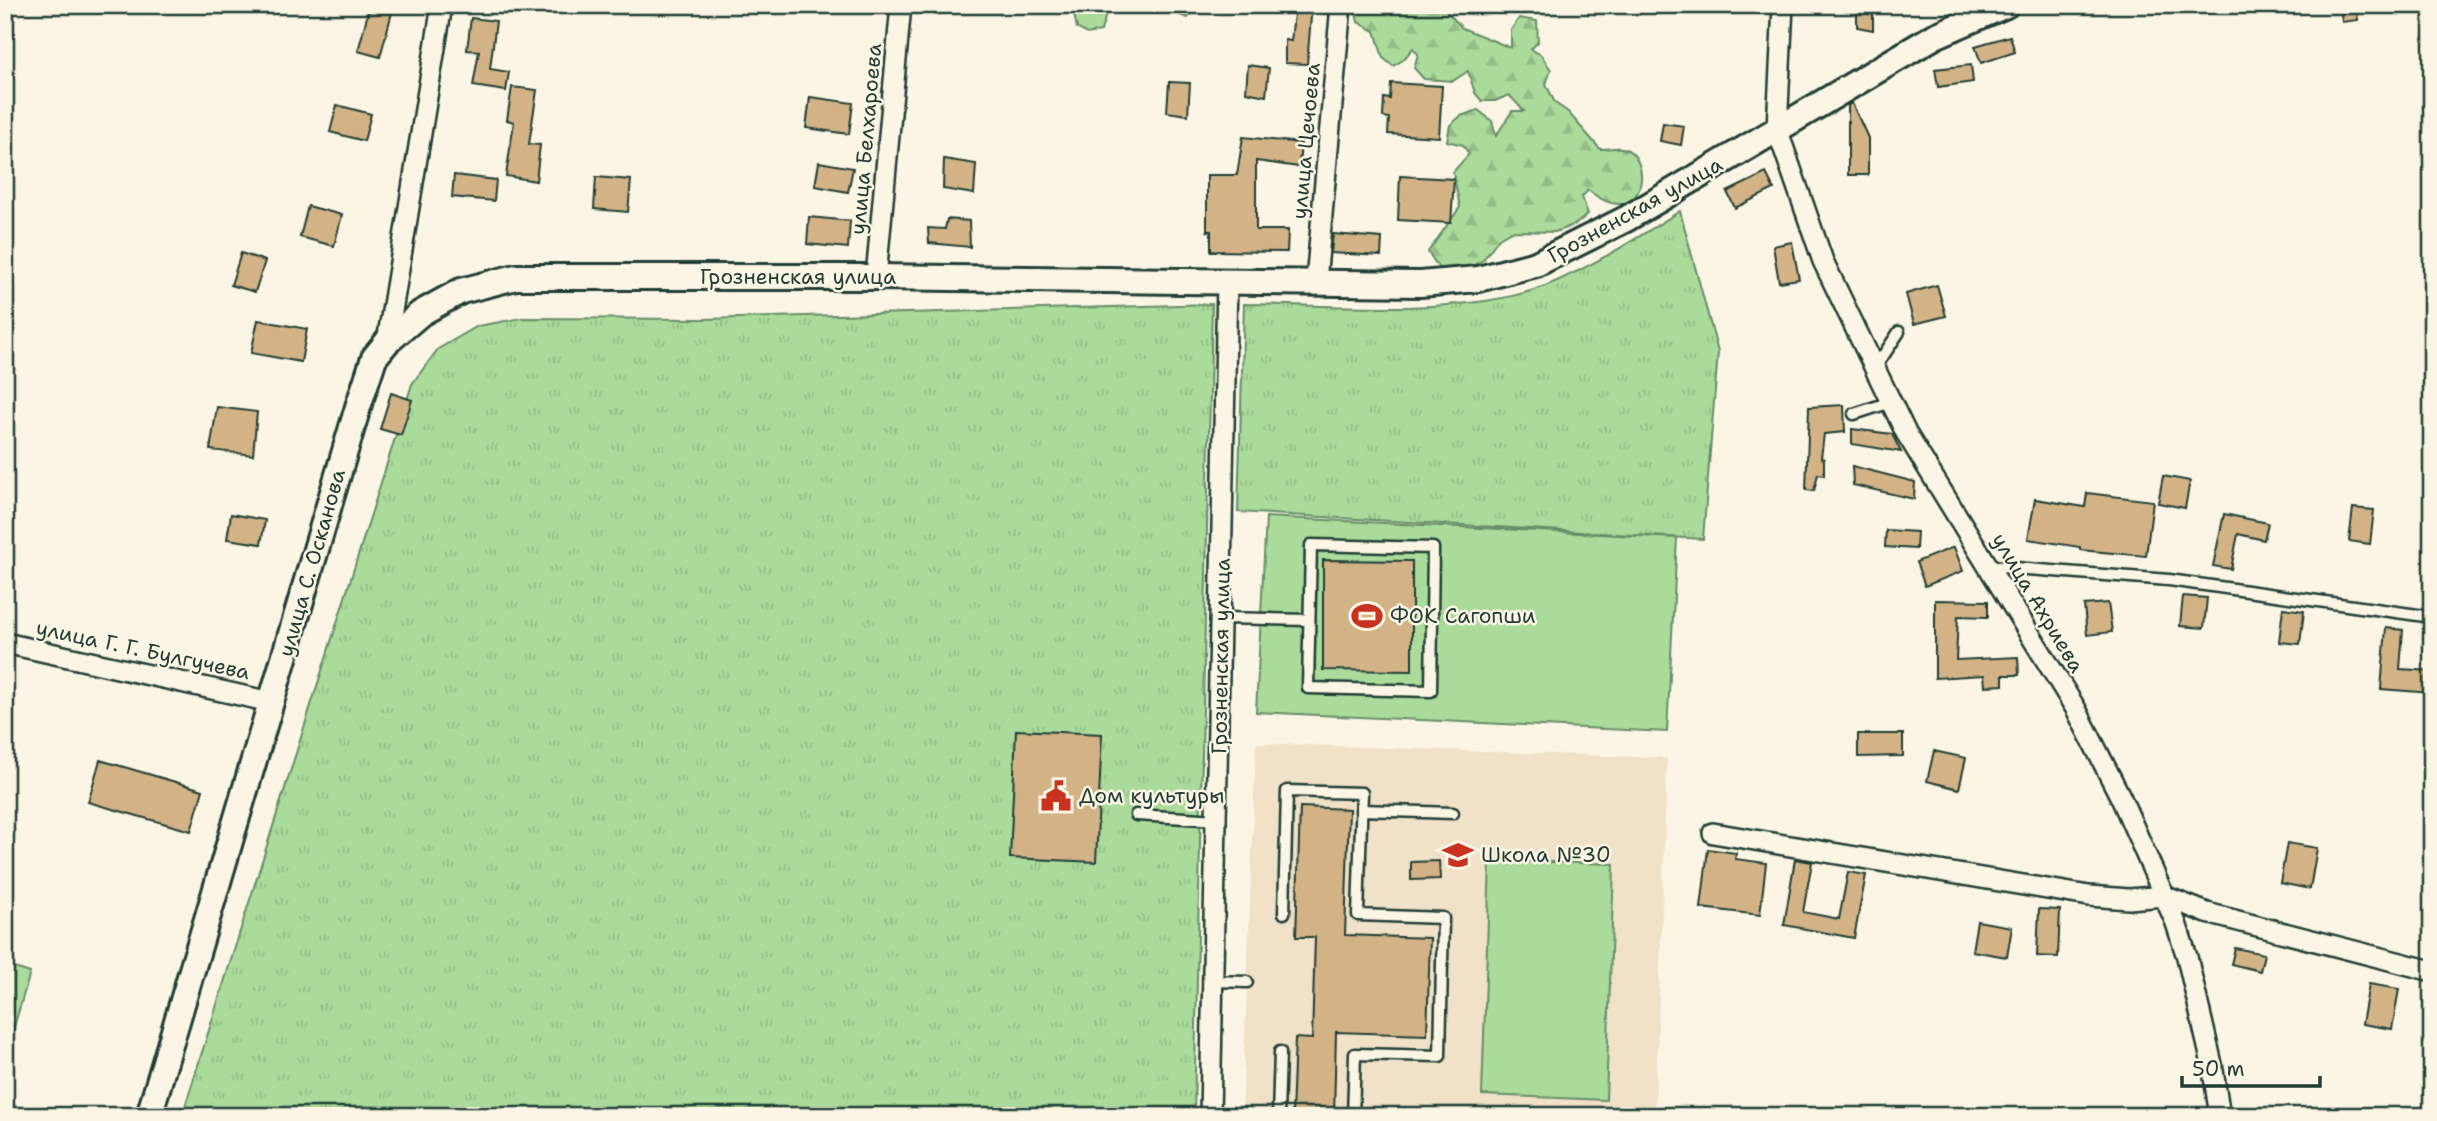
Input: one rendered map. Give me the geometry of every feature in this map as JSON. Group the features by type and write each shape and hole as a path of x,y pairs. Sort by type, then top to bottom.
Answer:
{"street":[{"name":"улица С. Осканова","path":"149,1116 358,407 374,358 387,342 442,5"},
{"name":"улица Белхароева","path":"876,276 901,5"},
{"name":"улица Цечоева","path":"1316,281 1341,5"},
{"path":"1777,129 1783,5"},
{"name":"Грозненская улица","path":"387,342 421,313 461,291 516,277 876,276 1432,284 1478,279 1536,264 1626,219 1935,36 2006,5"},
{"name":"улица Ахриева","path":"1777,129 1823,261 1906,433 2076,709 2121,798 2176,923 2199,1001 2220,1116"},
{"name":"Грозненская улица","path":"1210,1116 1219,820 1227,281"},
{"name":"улица Г. Г. Булгучева","path":"5,643 271,702"},
{"path":"1713,833 2089,896 2129,899 2164,896 2207,913 2432,971"}],"lane":[{"path":"1875,368 1899,332"},
{"path":"1854,414 1891,402"},
{"path":"1311,545 1433,548 1431,691 1308,688 1309,620 1311,545"},
{"path":"1989,566 2169,580 2432,617"},
{"path":"1222,618 1309,620"},
{"path":"1284,914 1287,791 1362,793 1359,915 1443,918 1440,1056 1354,1054 1353,1116"},
{"path":"1361,810 1453,813"},
{"path":"1136,815 1219,820"},
{"path":"1213,981 1247,982"},
{"path":"1278,1116 1280,1052"}],"shaded area":[{"name":"Школа №30","path":"1256,743 1667,758 1655,1116 1242,1116"}],"green space":[{"path":"1072,5 1109,5 1101,31 1087,34 1077,28"},
{"path":"1137,5 1221,5 1203,13 1193,11 1188,18"},
{"path":"1354,5 1400,8 1441,5 1462,28 1511,48 1511,30 1519,18 1537,21 1538,42 1531,49 1541,55 1551,70 1546,84 1555,103 1568,112 1600,149 1622,148 1632,153 1639,164 1641,176 1633,199 1622,204 1607,202 1588,190 1582,197 1588,214 1576,224 1555,232 1511,231 1499,238 1483,260 1469,268 1440,270 1428,252 1460,207 1453,172 1469,154 1463,145 1447,141 1450,125 1461,116 1478,110 1492,121 1496,136 1512,111 1524,111 1509,95 1495,101 1482,101 1475,93 1468,71 1453,81 1424,79 1414,68 1418,54 1413,48 1403,60 1393,66 1383,58 1375,31 1358,22"},
{"path":"1680,211 1718,352 1703,539 1238,512 1244,304 1438,306 1513,296 1545,286 1580,270"},
{"path":"1212,304 1194,1116 182,1116 412,384 438,349 478,326 522,318 705,319"},
{"path":"1266,517 1677,538 1667,732 1256,712"},
{"path":"1490,860 1614,864 1606,1100 1482,1095"},
{"path":"5,965 30,973 5,1057"}],"building":[{"path":"370,5 394,5 380,57 358,51"},
{"path":"1295,5 1312,5 1307,64 1285,63 1285,40 1291,41"},
{"path":"1857,5 1873,5 1873,30 1857,27"},
{"path":"2340,5 2356,5 2358,20 2342,22"},
{"path":"471,18 496,21 490,69 509,72 506,91 473,86 479,51 467,50"},
{"path":"2010,36 2015,52 1981,63 1975,46"},
{"path":"1248,65 1269,68 1266,96 1246,92"},
{"path":"1971,65 1973,82 1938,87 1935,69"},
{"path":"1169,82 1190,83 1188,115 1167,112"},
{"path":"1391,83 1442,86 1439,137 1388,134 1389,118 1383,117 1384,98 1390,99"},
{"path":"512,87 537,90 529,144 540,145 536,181 506,176 514,122 507,120"},
{"path":"810,97 853,103 849,134 806,128"},
{"path":"1852,103 1868,138 1868,175 1848,175 1848,105"},
{"path":"337,105 371,114 364,141 330,132"},
{"path":"1663,123 1684,126 1681,145 1660,141"},
{"path":"1243,137 1301,143 1299,167 1256,161 1256,230 1288,230 1287,252 1211,251 1211,231 1207,231 1207,175 1237,175"},
{"path":"944,159 976,164 974,194 943,189"},
{"path":"819,162 853,168 848,192 815,186"},
{"path":"1766,173 1774,189 1735,208 1727,192"},
{"path":"454,175 496,180 494,201 452,197"},
{"path":"1400,176 1454,179 1451,223 1398,220"},
{"path":"596,177 631,180 628,212 594,209"},
{"path":"308,206 342,215 334,246 300,237"},
{"path":"809,217 850,221 848,248 807,244"},
{"path":"947,219 969,221 970,247 929,243 928,228 945,229"},
{"path":"1333,234 1382,238 1381,256 1331,253"},
{"path":"1792,242 1799,279 1779,282 1773,246"},
{"path":"241,253 265,261 255,292 231,285"},
{"path":"1937,285 1946,316 1914,324 1906,294"},
{"path":"258,320 307,329 301,362 251,353"},
{"path":"391,393 412,400 401,435 380,429"},
{"path":"1844,405 1845,432 1824,434 1821,458 1824,459 1824,475 1818,474 1814,491 1806,490 1809,407"},
{"path":"217,407 257,412 253,455 210,450"},
{"path":"1852,429 1892,434 1901,452 1852,444"},
{"path":"1852,466 1915,482 1914,499 1853,485"},
{"path":"2163,476 2190,481 2185,508 2158,503"},
{"path":"2087,493 2153,501 2146,556 2080,550 2080,547 2028,539 2035,499 2085,507"},
{"path":"2353,508 2374,510 2370,544 2349,541"},
{"path":"231,514 265,520 261,544 227,539"},
{"path":"2224,514 2268,523 2264,540 2238,534 2231,569 2213,566"},
{"path":"1886,530 1917,532 1916,549 1885,547"},
{"path":"1954,547 1963,571 1925,586 1916,562"},
{"name":"ФОК Сагопши","path":"1323,560 1412,561 1412,671 1323,670"},
{"path":"2183,596 2207,598 2204,628 2180,626"},
{"path":"1935,600 1988,601 1988,617 1958,616 1956,660 2018,657 2019,675 2003,675 2003,685 1985,686 1984,675 1935,678"},
{"path":"2108,603 2112,632 2087,635 2084,605"},
{"path":"2283,608 2304,611 2300,644 2279,642"},
{"path":"2386,628 2403,630 2400,669 2432,671 2432,693 2381,689"},
{"name":"Дом культуры","path":"1016,730 1102,734 1096,862 1010,858"},
{"path":"1858,734 1903,734 1903,756 1858,757"},
{"path":"1934,751 1966,758 1959,789 1927,781"},
{"path":"100,760 203,790 191,831 88,802"},
{"path":"1300,807 1349,809 1345,935 1430,938 1427,1035 1336,1032 1334,1116 1292,1116 1295,1038 1312,1039 1315,937 1296,937"},
{"path":"2287,843 2317,848 2310,889 2280,883"},
{"path":"1708,849 1736,853 1735,859 1766,863 1760,915 1701,908"},
{"path":"1795,859 1812,862 1803,912 1839,919 1848,872 1866,875 1854,938 1784,925"},
{"path":"1439,861 1440,879 1411,880 1411,862"},
{"path":"2039,909 2060,910 2058,957 2037,956"},
{"path":"1977,921 2012,927 2007,957 1972,951"},
{"path":"2235,948 2264,954 2260,971 2231,964"},
{"path":"2369,984 2399,989 2392,1029 2362,1024"}],"place":[{"name":"ФОК Сагопши","path":"1367,616"},
{"name":"Дом культуры","path":"1056,796"},
{"name":"Школа №30","path":"1458,855"}]}
